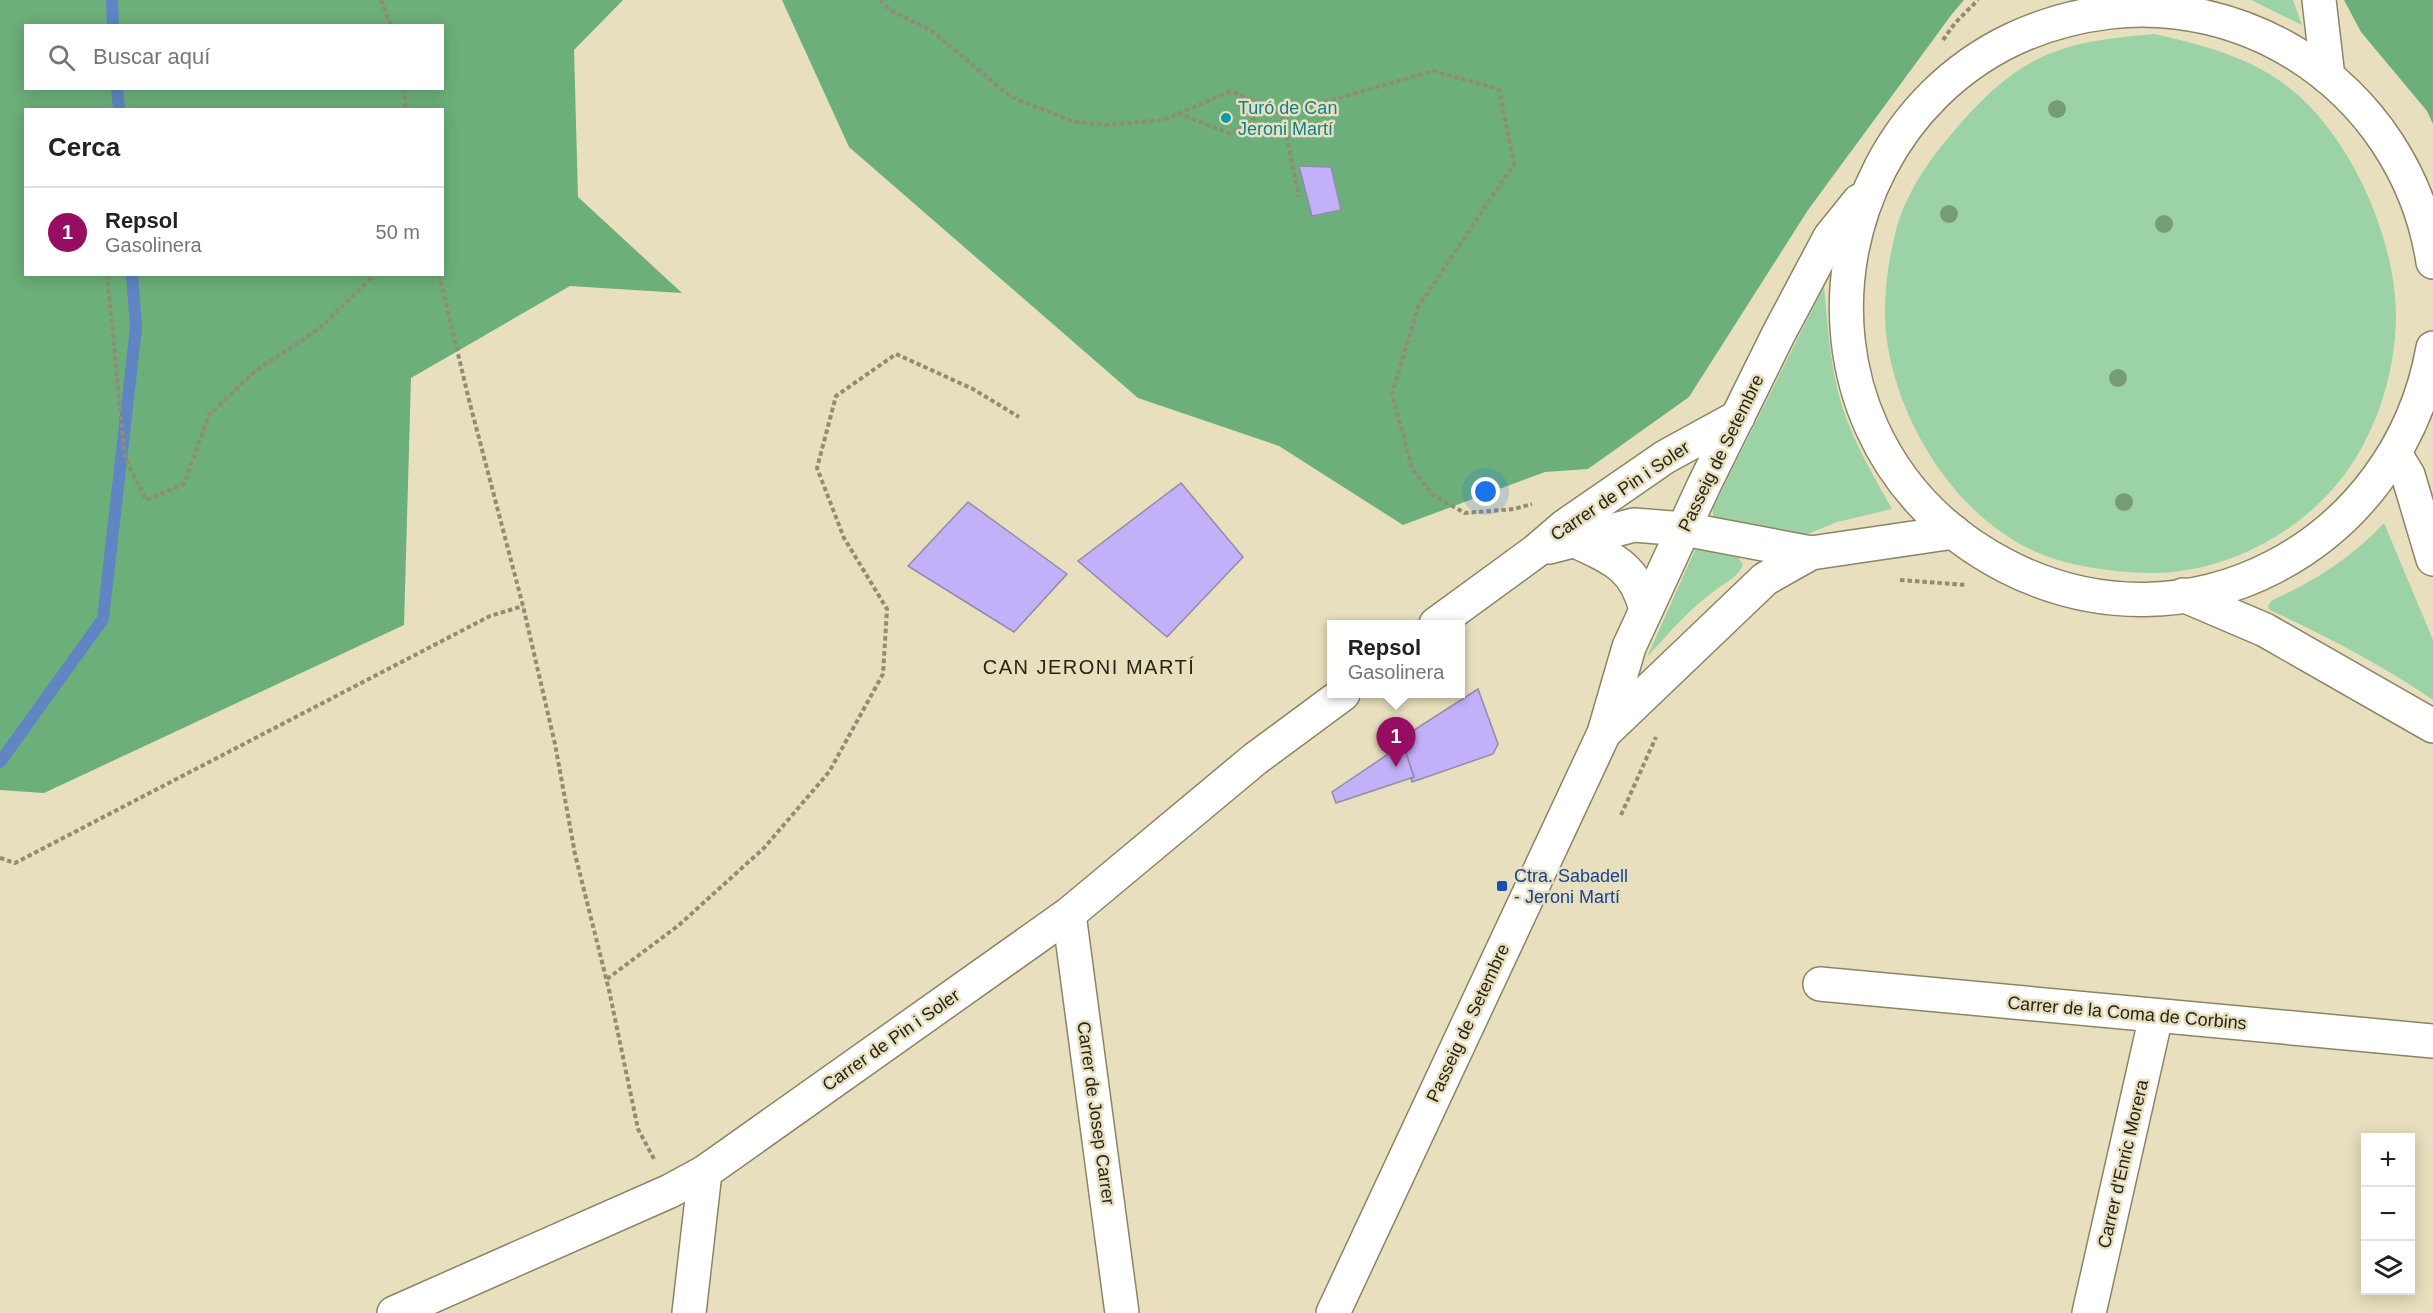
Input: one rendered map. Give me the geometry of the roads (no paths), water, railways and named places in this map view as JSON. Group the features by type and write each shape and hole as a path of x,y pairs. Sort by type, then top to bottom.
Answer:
{"street":[{"path":"2319,0 2328,77"},
{"path":"2433,262 2425,224 2403,169 2371,119 2328,77 2275,42 2229,24 2174,12 2122,5 2040,28 1999,47 1969,65 1935,94 1911,120 1895,142 1869,188 1855,231 1847,275 1846,319 1852,364 1864,406 1883,447 1914,492 1954,532 1999,562 2049,584 2102,596 2129,598 2200,593 2251,578 2298,553 2327,533 2353,510 2376,483 2395,454 2420,400 2433,348"},
{"name":"Passeig de Setembre","path":"1333,1313 1604,733 1629,647 1684,529 1830,237 1869,188"},
{"name":"Carrer de Pin i Soler","path":"1441,620 1536,551 1564,526 1656,463 1738,417"},
{"path":"2395,454 2408,476 2433,560"},
{"name":"Carrer de Pin i Soler","path":"1536,551 1634,525 1684,529 1811,553"},
{"name":"Passeig de Setembre","path":"1604,733 1765,579 1811,553 1954,532"},
{"name":"Carrer de Pin i Soler","path":"1573,540 1618,562 1641,588 1646,610"},
{"path":"2183,595 2265,630 2433,726"},
{"name":"Carrer de Pin i Soler","path":"394,1313 670,1191 705,1172 1069,914 1255,759 1336,698"},
{"name":"Carrer de Josep Carrer","path":"1069,914 1122,1313"},
{"name":"Carrer de la Coma de Corbins","path":"1820,984 2433,1041"},
{"name":"Carrer d'Enric Morera","path":"2089,1313 2156,1016"},
{"path":"689,1313 705,1172"}],"waterway":[{"path":"112,0 113,24"},
{"path":"117,90 119,108"},
{"path":"0,762 103,619 136,328 132,276"}],"place":[{"name":"Turó de Can Jeroni Martí","path":"1226,118"},
{"name":"Repsol","path":"1396,767"},
{"name":"Ctra. Sabadell - Jeroni Martí","path":"1502,886"}],"district":[{"name":"CAN JERONI MARTÍ","path":"1089,667"}]}
